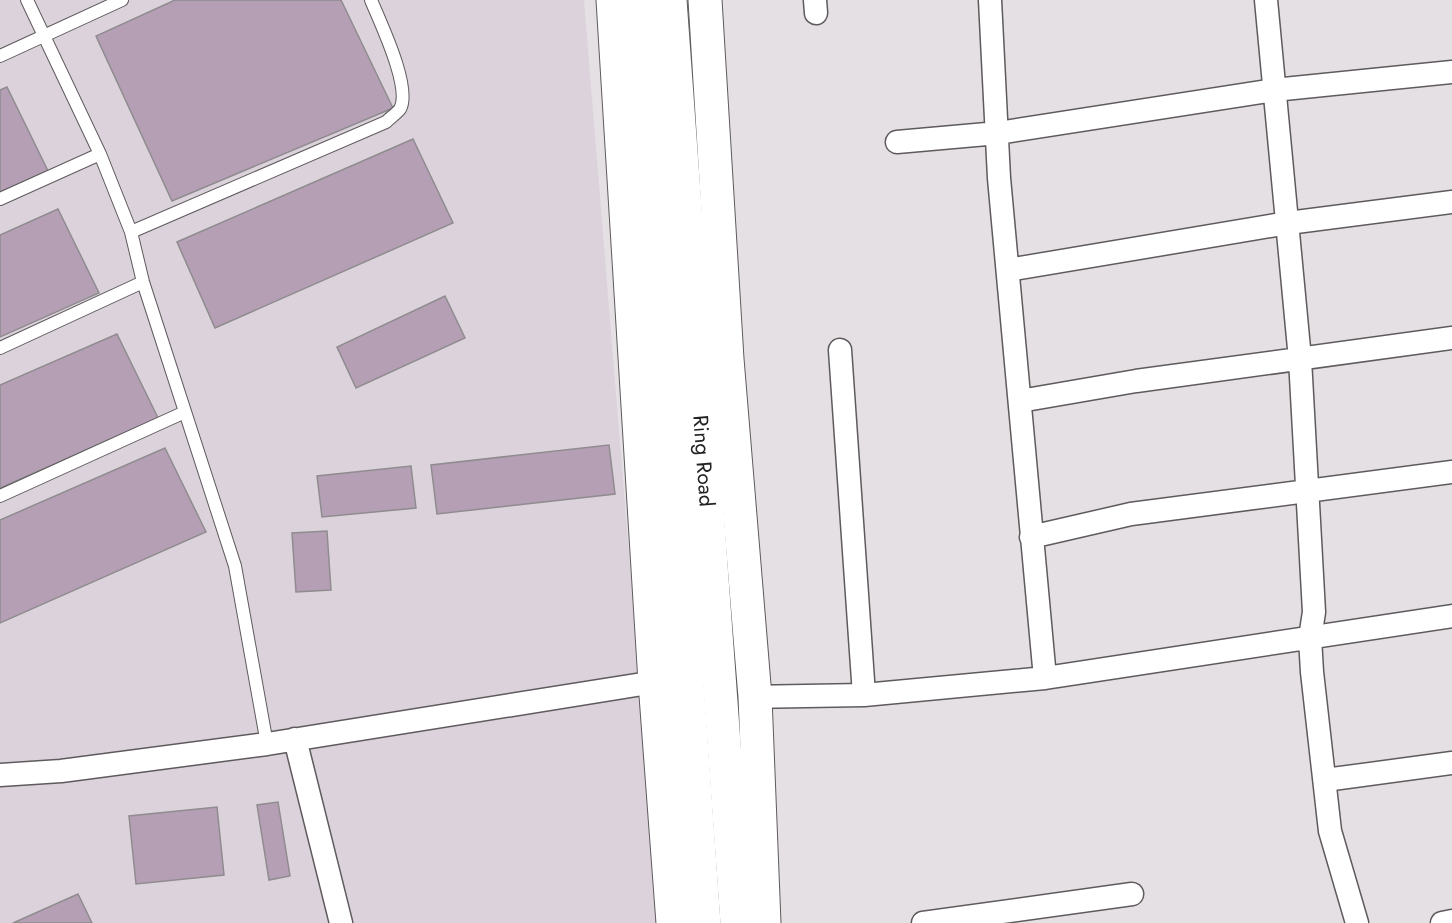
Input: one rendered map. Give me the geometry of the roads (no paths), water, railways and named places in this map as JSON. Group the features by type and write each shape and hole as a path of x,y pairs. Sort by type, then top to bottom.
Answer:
{"main road":[{"path":"613,0 655,682 673,923"},
{"name":"Ring Road","path":"639,0 704,923"},
{"name":"Ring Road","path":"670,0 737,923"},
{"name":"Ring Road","path":"705,0 727,359 755,697 764,923"}],"street":[{"path":"990,0 999,178 1045,678"},
{"path":"1266,0 1300,359 1314,612 1310,638 1330,831 1357,923"},
{"path":"897,142 998,133 1274,90 1452,72"},
{"path":"1008,270 1288,224 1452,202"},
{"path":"1020,401 1136,381 1452,338"},
{"path":"840,350 864,695"},
{"path":"1032,537 1131,514 1307,489 1452,472"},
{"path":"755,697 864,695 1045,678 1452,615"},
{"path":"0,775 61,771 267,744 655,682"},
{"path":"296,739 341,923"},
{"path":"1324,780 1452,763"},
{"path":"923,923 1132,894"},
{"path":"1442,923 1452,921"}],"lane":[{"path":"27,0 100,154 131,232 143,282 235,566 267,744"},
{"path":"0,56 122,0"},
{"path":"131,232 386,122 400,108 403,92 400,75 371,0"},
{"path":"0,199 100,154"},
{"path":"0,348 143,282"},
{"path":"0,496 185,412"}]}
